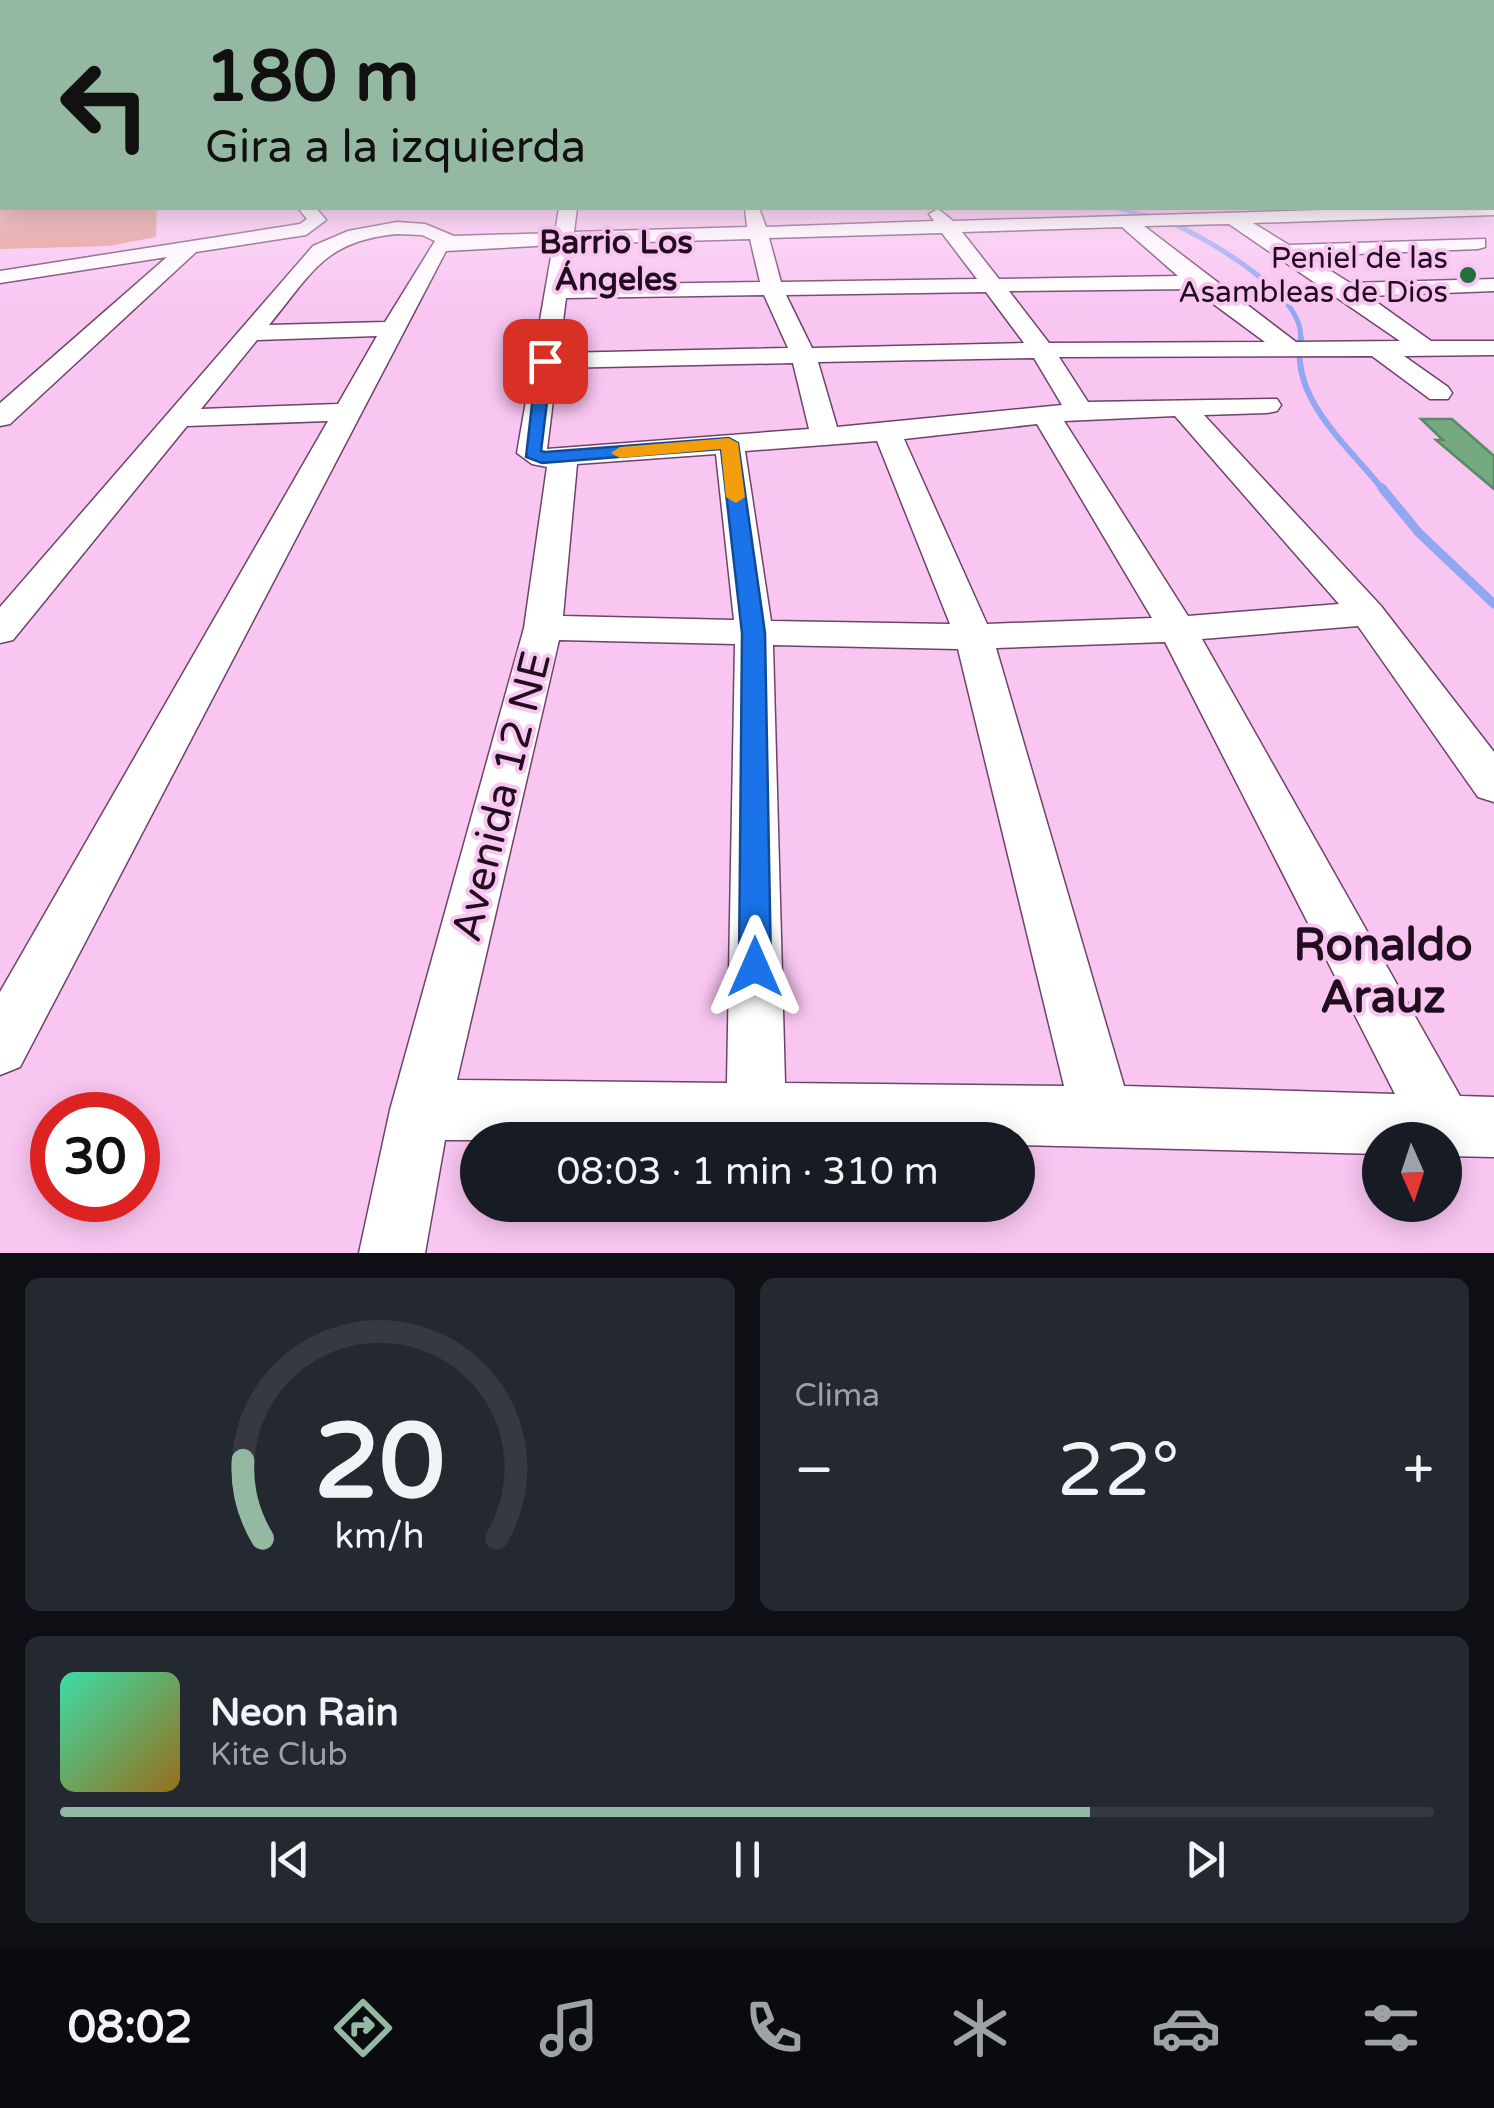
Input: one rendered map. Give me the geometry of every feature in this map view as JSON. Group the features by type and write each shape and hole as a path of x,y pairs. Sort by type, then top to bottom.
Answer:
{"street":[{"path":"0,278 306,230 327,215 381,210"},
{"path":"568,210 532,453 562,458 887,432 1063,413 1266,405"},
{"path":"752,210 772,288 804,356 825,436"},
{"path":"935,210 1042,350 1063,413 1177,629 1469,1126"},
{"path":"1413,210 1486,247"},
{"path":"0,1047 438,247 450,242 1184,221 1225,213 1494,210"},
{"path":"1225,213 1346,290 1425,348"},
{"path":"1136,222 1198,282 1292,348"},
{"path":"0,631 328,245 418,228 450,242"},
{"path":"1284,251 1486,247"},
{"path":"0,418 189,248"},
{"path":"13,298 51,270"},
{"path":"557,292 1198,282"},
{"path":"1346,290 1494,285"},
{"path":"251,333 390,329"},
{"path":"1376,347 1440,393"},
{"path":"545,361 1042,350 1494,348"},
{"path":"1183,409 1368,614 1494,785"},
{"path":"180,418 345,412"},
{"path":"887,432 974,637 1102,1116"},
{"path":"729,443 754,633 756,1115"},
{"name":"Avenida 12 NE","path":"392,1253 420,1110 543,628 562,458"},
{"path":"543,628 974,637 1177,629 1368,614"},
{"path":"420,1110 1102,1116 1469,1126"}],"shaded area":[{"path":"0,210 157,210 156,237 109,246 0,249"}],"building":[{"path":"1421,419 1452,419 1494,456 1494,489 1436,440 1443,440"}],"waterway":[{"path":"1124,210 1157,218"},
{"path":"1172,223 1231,256 1273,288 1299,324 1300,341"},
{"path":"1301,338 1300,360 1313,401 1339,439 1384,491"},
{"path":"1382,488 1419,533 1494,604"}],"slow traffic":[{"path":"620,453 729,443 736,497"}],"place":[{"name":"Peniel de las Asambleas de Dios","path":"1468,275"}],"district":[{"name":"Barrio Los Ángeles","path":"616,260"},
{"name":"Ronaldo Arauz","path":"1383,970"}],"route":[{"path":"545,361 532,453 542,458 729,443 754,633 755,967"}]}
